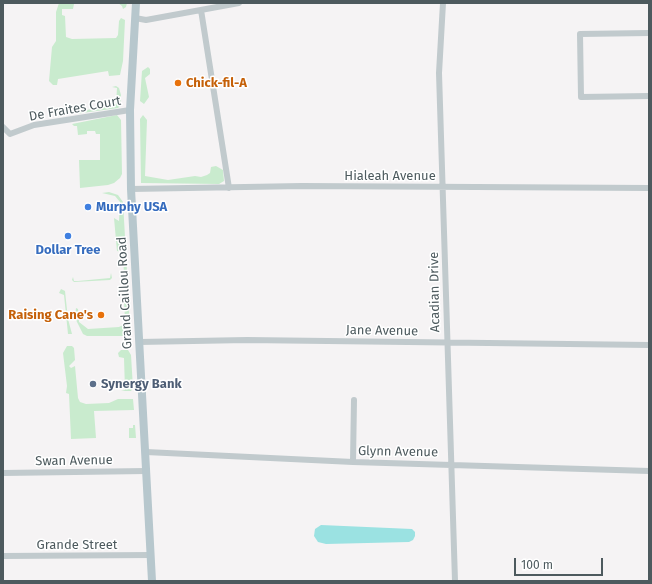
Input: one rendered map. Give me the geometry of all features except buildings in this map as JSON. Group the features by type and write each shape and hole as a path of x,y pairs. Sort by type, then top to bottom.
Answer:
{"main road":[{"name":"Grand Caillou Road","path":"136,3 130,110 131,189 152,581"}],"street":[{"path":"135,18 146,20 240,3"},
{"name":"Acadian Drive","path":"443,3 439,73 450,464 455,581"},
{"path":"201,10 229,188"},
{"path":"649,33 580,34 581,96 649,96"},
{"name":"De Fraites Court","path":"3,127 10,134 34,125 130,110"},
{"name":"Hialeah Avenue","path":"131,189 442,187 649,188"},
{"name":"Jane Avenue","path":"139,342 255,340 649,345"},
{"path":"353,462 354,400"},
{"name":"Glynn Avenue","path":"146,452 353,462 649,471"},
{"name":"Swan Avenue","path":"3,473 146,471"},
{"name":"Grande Street","path":"3,556 151,555"}],"green space":[{"path":"59,3 118,3 74,4 73,9 62,9 62,15 65,16 66,37 72,39 116,38 118,35 119,21 121,18 125,20 123,61 120,75 109,76 108,71 58,79 57,85 53,85 49,81 52,47 56,41 56,12"},
{"path":"118,3 127,3 126,7 123,9"},
{"path":"148,67 150,69 150,74 145,78 149,97 144,104 140,101 142,71"},
{"path":"116,86 119,88 121,95 120,106 118,108 75,114 72,113 116,104 117,88 112,87"},
{"path":"117,115 121,120 122,174 120,178 114,183 108,185 80,188 79,160 100,160 100,134 96,134 95,131 87,131 87,134 78,135 77,126 72,124"},
{"path":"143,115 147,120 145,176 168,180 195,176 201,177 210,173 211,167 216,166 223,170 224,181 219,184 141,183 140,119"},
{"path":"109,192 118,195 123,202 127,272 125,277 122,279 120,277 124,276 123,252 117,251 114,218 119,221 120,202 115,196 102,193"},
{"path":"111,273 112,278 110,280 74,282 72,280 73,277 74,281 110,278"},
{"path":"121,287 128,291 129,333 123,336 87,336 83,334 75,318 76,308 78,309 79,322 88,329 119,327 123,325 125,320 124,301 121,295 125,294 125,292 120,290"},
{"path":"61,289 65,291 68,319 72,334 68,334 64,295 59,293"},
{"path":"67,346 72,346 74,348 75,360 69,366 71,368 75,366 78,398 80,402 86,404 109,403 118,399 133,399 134,410 94,411 96,438 71,439 69,394 66,393 67,386 63,353"},
{"path":"121,350 128,350 131,355 133,388 131,391 121,391 125,390 124,358 119,357 118,353"},
{"path":"133,425 135,425 136,438 129,438 129,428 133,428"}],"water":[{"path":"321,525 412,529 415,532 415,536 413,540 409,542 326,544 318,542 314,536 315,529"}],"place":[{"name":"Chick-fil-A","path":"178,83"},
{"name":"Murphy USA","path":"88,207"},
{"name":"Dollar Tree","path":"68,236"},
{"name":"Raising Cane's","path":"101,315"},
{"name":"Synergy Bank","path":"93,384"}]}
